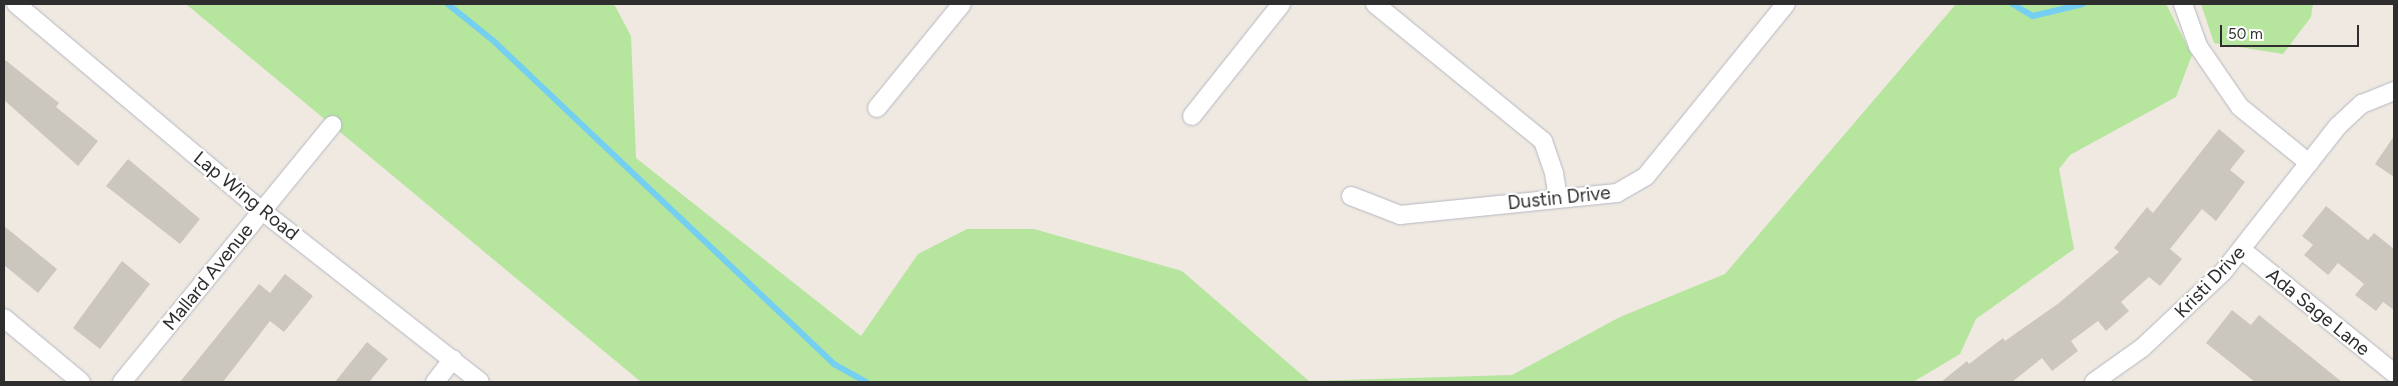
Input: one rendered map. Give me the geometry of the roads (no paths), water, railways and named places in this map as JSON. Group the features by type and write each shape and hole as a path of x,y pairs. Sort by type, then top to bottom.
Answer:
{"street":[{"name":"Lap Wing Road","path":"16,4 262,210 480,382"},
{"path":"876,108 962,4"},
{"path":"1192,116 1281,4"},
{"path":"1375,4 1543,141 1554,173 1558,198"},
{"path":"2183,4 2198,46 2240,108 2309,163"},
{"name":"Dustin Drive","path":"1351,196 1400,215 1617,193 1646,176 1777,6"},
{"name":"Kristi Drive","path":"2094,382 2142,348 2190,306 2242,250 2338,126 2362,104 2394,92"},
{"name":"Mallard Avenue","path":"122,382 332,125"},
{"name":"Ada Sage Lane","path":"2242,250 2394,373"},
{"path":"4,318 81,382"},
{"path":"435,382 453,360"}],"waterway":[{"path":"448,4 494,41 834,364 867,382"},
{"path":"2013,4 2033,16 2083,4"}]}
